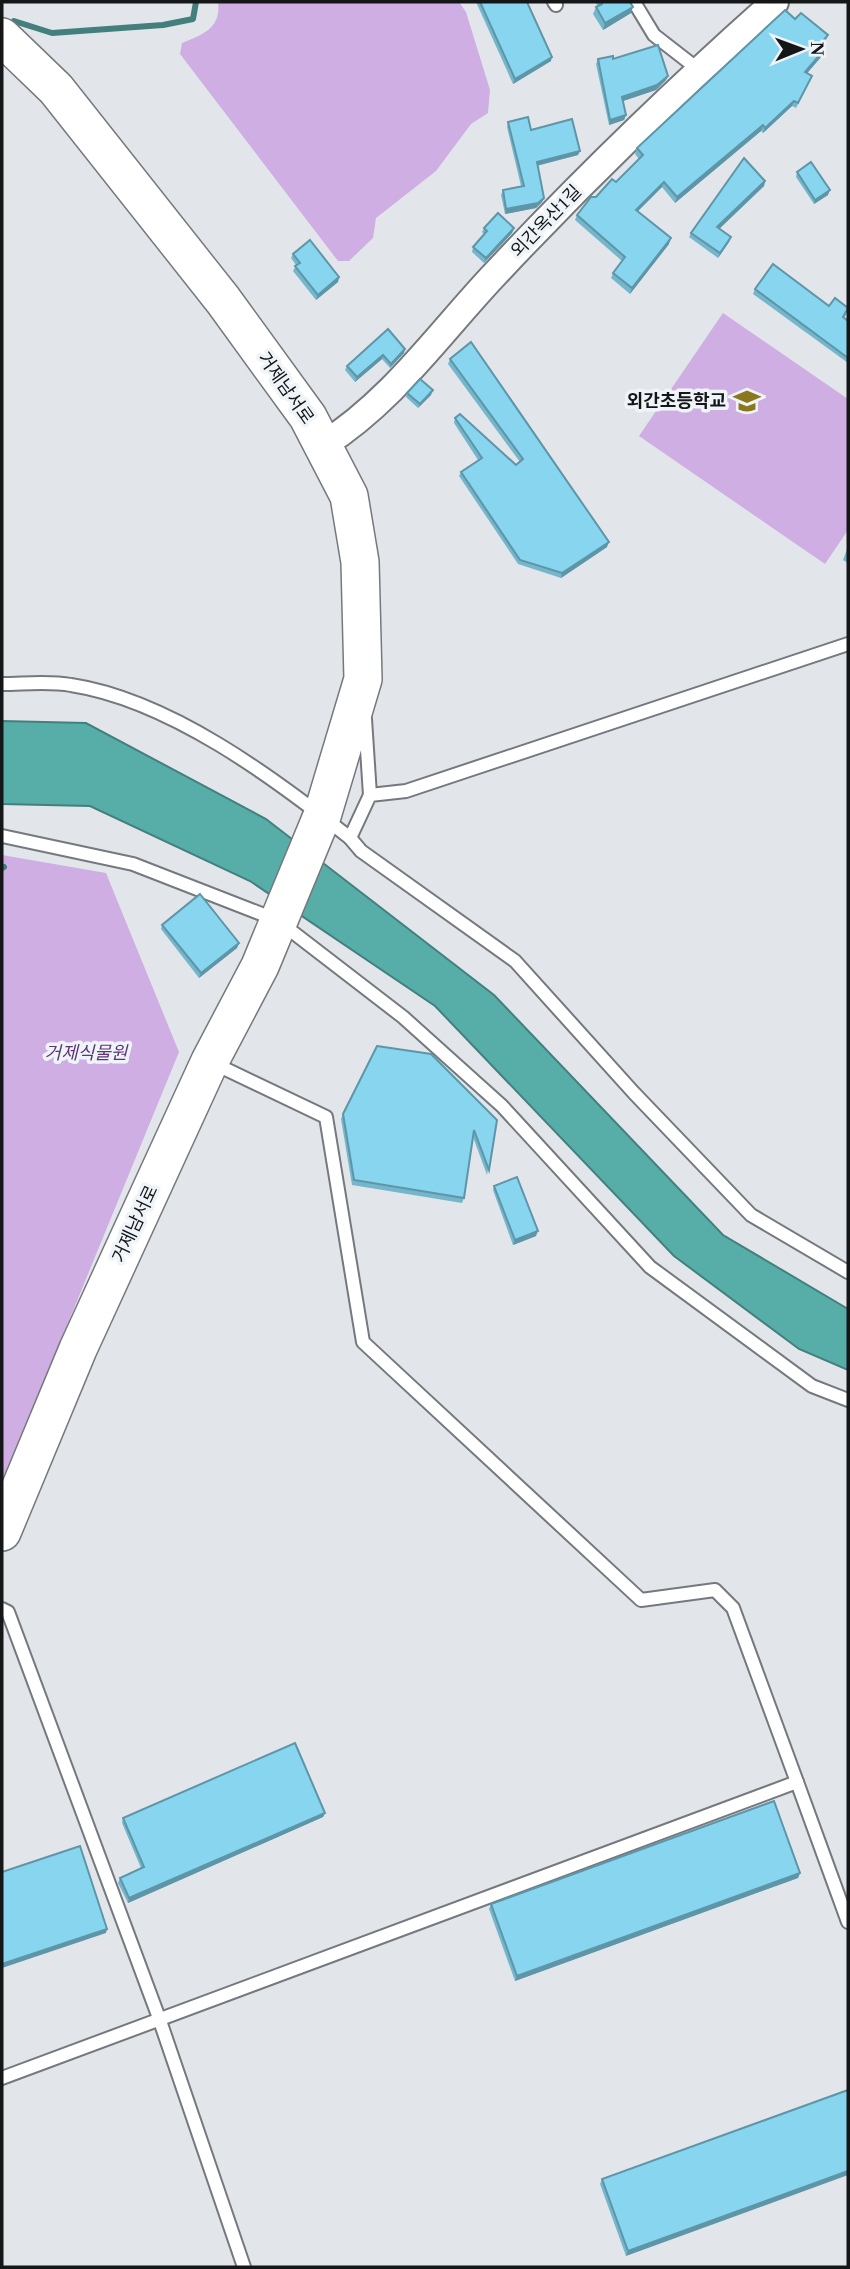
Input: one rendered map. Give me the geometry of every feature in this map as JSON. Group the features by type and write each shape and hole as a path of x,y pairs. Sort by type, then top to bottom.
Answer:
{"main road":[{"name":"거제남서로","path":"2,37 56,89 215,289 308,417 349,496 360,562 363,679 336,827 277,920 260,966 210,1062 78,1349 2,1532"}],"street":[{"name":"외간옥산1길","path":"323,445 374,408 564,202 699,70 775,2"}],"lane":[{"path":"634,2 654,35 699,70"},
{"path":"336,827 370,795 406,792 848,644"},
{"path":"363,679 370,795"},
{"path":"2,684 71,684 152,708 212,740 336,827 360,852 515,961 634,1093 751,1215 848,1272"},
{"path":"2,836 133,864 277,920 404,1017 502,1106 650,1267 812,1386 848,1399"},
{"path":"210,1062 326,1117 363,1342 641,1600 716,1590 733,1608 848,1922"},
{"path":"2,1609 8,1612 159,2018 244,2267"},
{"path":"2,2078 797,1782"}],"green space":[{"path":"218,2 459,2 466,12 490,90 488,113 471,124 436,171 376,218 373,238 349,261 338,261 180,54 182,43 204,33 214,24"},
{"path":"723,313 848,399 848,530 825,564 639,436"},
{"name":"거제식물원","path":"2,855 106,873 179,1052 2,1484"}],"water":[{"path":"2,721 86,723 266,819 494,995 723,1235 848,1309 848,1370 799,1349 674,1256 435,1006 250,881 90,806 2,804"}],"building":[{"path":"480,2 527,2 552,57 515,79"},
{"path":"601,2 630,2 633,7 605,23 596,7 602,4"},
{"path":"785,10 795,19 801,13 828,35 818,47 823,51 805,72 812,76 798,103 794,101 765,128 763,125 677,197 664,182 636,210 671,238 632,288 613,273 625,257 577,215 591,197 596,197 612,179 616,182 643,155 637,148"},
{"path":"658,45 668,76 657,85 622,97 626,115 610,120 598,59 613,56 613,59"},
{"path":"528,117 531,130 572,119 580,151 537,162 544,198 538,203 506,209 503,190 524,186 508,122"},
{"path":"744,158 765,181 717,227 731,237 720,253 691,233"},
{"path":"811,162 830,190 815,200 797,172"},
{"path":"498,213 514,228 486,258 473,247 487,231 484,228"},
{"path":"310,240 339,277 318,295 295,266 300,263 293,254"},
{"path":"773,264 829,306 835,298 848,308 843,317 848,321 848,358 755,289"},
{"path":"388,329 405,349 391,364 383,355 357,377 347,366"},
{"path":"471,342 609,542 562,573 520,560 461,472 482,458 455,418 460,414 516,465 523,459 450,359"},
{"path":"420,379 433,390 420,404 407,393"},
{"path":"200,894 239,943 201,973 162,925"},
{"path":"377,1046 431,1054 497,1120 489,1170 474,1130 464,1198 354,1180 343,1114"},
{"path":"517,1177 538,1231 515,1240 494,1186"},
{"path":"295,1743 325,1813 129,1898 120,1878 144,1867 123,1818"},
{"path":"774,1801 800,1873 517,1976 491,1904"},
{"path":"80,1846 107,1929 2,1964 2,1872"},
{"path":"848,2090 848,2171 628,2251 602,2179"}],"waterway":[{"path":"14,21 52,33 163,25 193,19 196,2"}],"place":[{"name":"외간초등학교","path":"747,401"}]}
